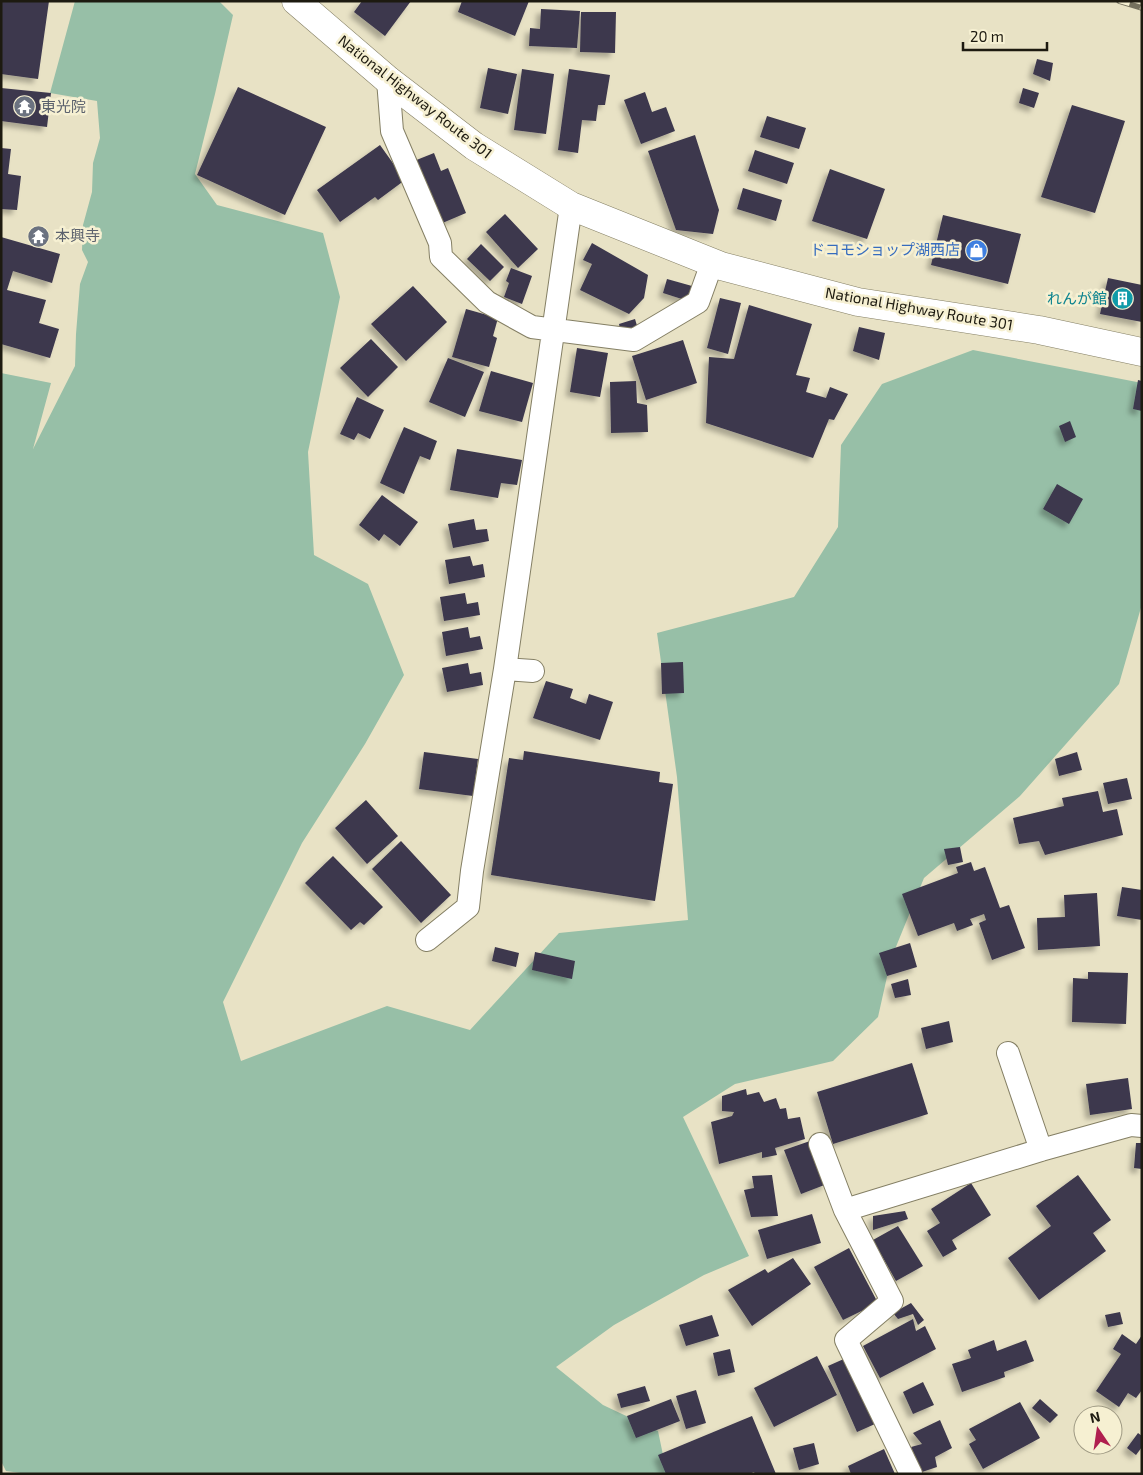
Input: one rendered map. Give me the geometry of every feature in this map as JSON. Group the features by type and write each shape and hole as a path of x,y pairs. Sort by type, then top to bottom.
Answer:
{"highway":[{"name":"National Highway Route 301","path":"296,1 388,80 474,146 571,206 712,263 858,302 1039,330 1142,352"}],"street":[{"path":"388,80 392,131 440,243 441,258 487,302 532,327 634,340 698,302 712,263"},
{"path":"428,940 468,906 505,669 571,206"},
{"path":"505,669 533,671"},
{"path":"1008,1053 1040,1150"},
{"path":"845,1210 1040,1150 1131,1126 1142,1126"},
{"path":"820,1144 845,1210 892,1301 846,1340 911,1474"}],"green space":[{"path":"75,1 219,1 233,15 195,174 217,205 323,233 340,297 308,452 314,555 368,584 404,675 365,744 302,843 223,1002 241,1061 387,1006 470,1030 559,933 688,920 677,777 657,633 794,597 838,527 841,445 882,384 973,350 1142,383 1142,604 1119,684 1020,796 924,878 891,959 878,1017 833,1061 735,1084 683,1117 749,1256 704,1275 614,1325 556,1367 603,1405 658,1431 667,1474 28,1474 6,1471 1,1461 1,373 51,383 33,449 75,366 80,284 88,262 82,250 83,225 92,192 93,163 100,138 97,101 50,93"}],"building":[{"path":"1,1 49,1 38,79 1,74"},
{"path":"362,1 411,1 385,36 354,12"},
{"path":"462,1 529,1 515,36 458,12"},
{"path":"541,9 580,11 577,48 529,46 530,28 540,29"},
{"path":"581,12 616,12 615,53 580,52"},
{"path":"1037,59 1053,63 1050,81 1033,74"},
{"path":"488,68 517,74 508,114 480,108"},
{"path":"522,69 554,74 546,134 514,130"},
{"path":"569,69 610,75 605,105 598,105 596,121 582,120 578,153 558,150"},
{"path":"238,87 326,127 285,215 197,175"},
{"name":"東光院","path":"1,88 51,93 47,127 1,121"},
{"path":"1023,88 1039,93 1034,108 1019,103"},
{"path":"645,92 652,112 666,107 675,131 641,144 624,100"},
{"path":"1072,105 1125,121 1095,213 1041,197"},
{"path":"767,116 806,128 799,149 760,137"},
{"path":"695,135 719,210 713,234 676,230 648,151"},
{"path":"380,145 405,180 378,200 375,197 340,222 317,190"},
{"name":"東光院","path":"1,148 11,149 8,174 21,176 17,210 1,209"},
{"path":"755,150 794,163 787,184 748,171"},
{"path":"434,153 441,171 448,168 466,213 440,224 414,161"},
{"path":"830,169 885,189 867,239 812,221"},
{"path":"743,188 782,200 776,221 737,209"},
{"path":"505,214 538,249 518,268 486,232"},
{"name":"ドコモショップ湖西店","path":"943,215 1021,234 1008,284 931,265"},
{"path":"1,237 60,254 52,283 13,271 7,290 46,300 39,323 59,329 50,358 1,344"},
{"path":"592,243 648,275 644,298 629,314 580,290 592,264 583,260"},
{"path":"481,244 504,267 490,281 467,259"},
{"path":"511,268 532,276 522,304 504,297 509,283 506,281"},
{"name":"れんが館","path":"1108,278 1142,285 1142,322 1100,314"},
{"path":"667,279 692,286 688,301 663,293"},
{"path":"413,286 447,322 406,361 371,324"},
{"path":"720,298 741,303 728,354 707,348"},
{"path":"749,305 812,324 796,375 810,378 806,392 826,398 830,387 848,394 834,420 829,419 813,458 706,423 709,357 734,359"},
{"path":"466,309 498,318 493,336 497,338 489,367 452,357"},
{"path":"635,319 638,329 621,334 619,324"},
{"path":"859,327 885,333 879,360 853,351"},
{"path":"371,339 398,367 368,397 340,368"},
{"path":"683,340 697,383 646,400 632,356"},
{"path":"577,348 608,353 600,397 570,392"},
{"path":"448,358 484,372 465,417 429,402"},
{"path":"491,371 533,383 522,422 479,411"},
{"path":"1138,380 1142,381 1142,411 1133,409"},
{"path":"636,381 637,403 647,405 648,432 611,433 610,382"},
{"path":"357,397 384,410 370,439 358,433 354,440 340,434"},
{"path":"1070,421 1076,437 1065,442 1059,426"},
{"path":"404,427 437,441 430,460 420,456 404,494 380,483"},
{"path":"457,449 522,460 517,485 501,483 498,498 450,490"},
{"path":"1057,484 1083,499 1069,524 1043,509"},
{"path":"382,495 418,522 400,546 384,534 379,541 359,525"},
{"path":"474,519 476,530 487,529 489,541 453,548 448,524"},
{"path":"470,556 473,566 483,564 485,577 449,584 445,560"},
{"path":"465,593 467,604 478,602 480,615 444,621 440,597"},
{"path":"468,627 470,638 480,636 483,649 446,656 442,632"},
{"path":"683,662 684,693 662,694 661,663"},
{"path":"468,663 470,674 481,672 483,685 447,692 442,668"},
{"path":"546,681 573,689 570,698 586,704 589,694 613,702 600,740 533,718"},
{"path":"524,751 660,772 659,782 673,784 655,901 491,875 509,758 523,760"},
{"path":"424,752 478,759 473,796 419,789"},
{"path":"1077,752 1082,770 1059,776 1055,759"},
{"path":"1127,778 1132,799 1108,804 1103,783"},
{"path":"1098,791 1103,812 1117,809 1123,835 1045,855 1039,841 1019,844 1013,818 1064,806 1062,798"},
{"path":"366,800 398,836 367,864 335,828"},
{"path":"401,841 451,895 421,923 372,869"},
{"path":"960,847 963,862 948,865 944,849"},
{"path":"333,856 383,907 364,925 360,922 351,930 305,883"},
{"path":"971,862 974,871 985,867 1000,908 1009,905 1025,948 992,960 979,923 986,920 984,914 970,919 973,925 957,931 954,923 918,936 902,894 958,873 956,867"},
{"path":"1122,887 1142,890 1142,920 1117,916"},
{"path":"1097,893 1100,946 1038,950 1037,918 1065,917 1064,895"},
{"path":"910,943 917,967 887,976 879,953"},
{"path":"495,947 519,953 516,967 492,961"},
{"path":"535,952 575,961 572,979 532,970"},
{"path":"1088,972 1128,973 1126,1024 1072,1022 1073,978 1088,979"},
{"path":"908,979 911,995 895,998 891,984"},
{"path":"949,1021 953,1042 926,1049 921,1028"},
{"path":"912,1063 928,1114 833,1144 817,1092"},
{"path":"1128,1078 1132,1109 1090,1115 1086,1084"},
{"path":"746,1089 747,1095 759,1092 764,1102 776,1098 780,1109 786,1108 788,1119 800,1117 805,1139 775,1148 777,1155 762,1158 762,1152 719,1164 711,1122 732,1116 734,1112 722,1111 722,1096"},
{"path":"810,1141 827,1184 801,1194 784,1150"},
{"path":"1136,1143 1142,1143 1142,1169 1134,1168"},
{"path":"772,1175 778,1216 751,1217 744,1190 754,1188 752,1176"},
{"path":"1078,1175 1111,1220 1093,1233 1106,1251 1039,1300 1008,1258 1051,1226 1036,1206"},
{"path":"971,1183 991,1215 952,1240 957,1249 943,1257 927,1231 940,1223 931,1209"},
{"path":"905,1211 908,1219 873,1230 873,1216"},
{"path":"812,1214 821,1243 767,1259 758,1230"},
{"path":"898,1226 923,1266 896,1281 873,1240"},
{"path":"849,1248 878,1303 843,1320 814,1267"},
{"path":"793,1258 811,1284 752,1326 728,1290 765,1269 768,1273"},
{"path":"911,1303 924,1320 918,1325 913,1314 898,1319 893,1313"},
{"path":"1120,1312 1123,1324 1108,1327 1105,1315"},
{"path":"712,1315 719,1336 686,1346 679,1325"},
{"path":"913,1319 916,1331 925,1326 936,1349 880,1378 863,1346"},
{"path":"1122,1334 1136,1344 1142,1335 1142,1390 1136,1398 1128,1393 1120,1405 1116,1405 1096,1391 1121,1354 1113,1349"},
{"path":"994,1340 997,1351 1026,1340 1034,1361 1004,1372 1005,1377 962,1392 952,1364 971,1358 968,1350"},
{"path":"730,1349 735,1372 718,1376 713,1353"},
{"path":"817,1356 837,1395 774,1427 754,1388"},
{"path":"846,1358 875,1424 857,1432 828,1366"},
{"path":"923,1382 934,1405 913,1414 903,1392"},
{"path":"645,1386 650,1401 621,1408 617,1394"},
{"path":"696,1390 706,1423 686,1429 676,1396"},
{"path":"671,1399 680,1421 636,1438 627,1416"},
{"path":"1040,1399 1058,1415 1050,1423 1032,1408"},
{"path":"1020,1402 1040,1438 983,1469 969,1444 976,1440 969,1429"},
{"path":"752,1416 776,1474 755,1474 754,1472 749,1474 666,1474 658,1455"},
{"path":"940,1420 952,1448 935,1457 937,1467 922,1472 911,1447 922,1444 913,1433"},
{"path":"1138,1433 1142,1436 1142,1447 1136,1455 1127,1448"},
{"path":"814,1443 819,1464 799,1470 793,1448"},
{"path":"884,1449 895,1474 851,1474 848,1466"}],"railway":[{"path":"1119,1 1142,8"}],"place":[{"name":"東光院","path":"25,107"},
{"name":"本興寺","path":"39,236"},
{"name":"ドコモショップ湖西店","path":"976,250"},
{"name":"れんが館","path":"1123,299"}]}
